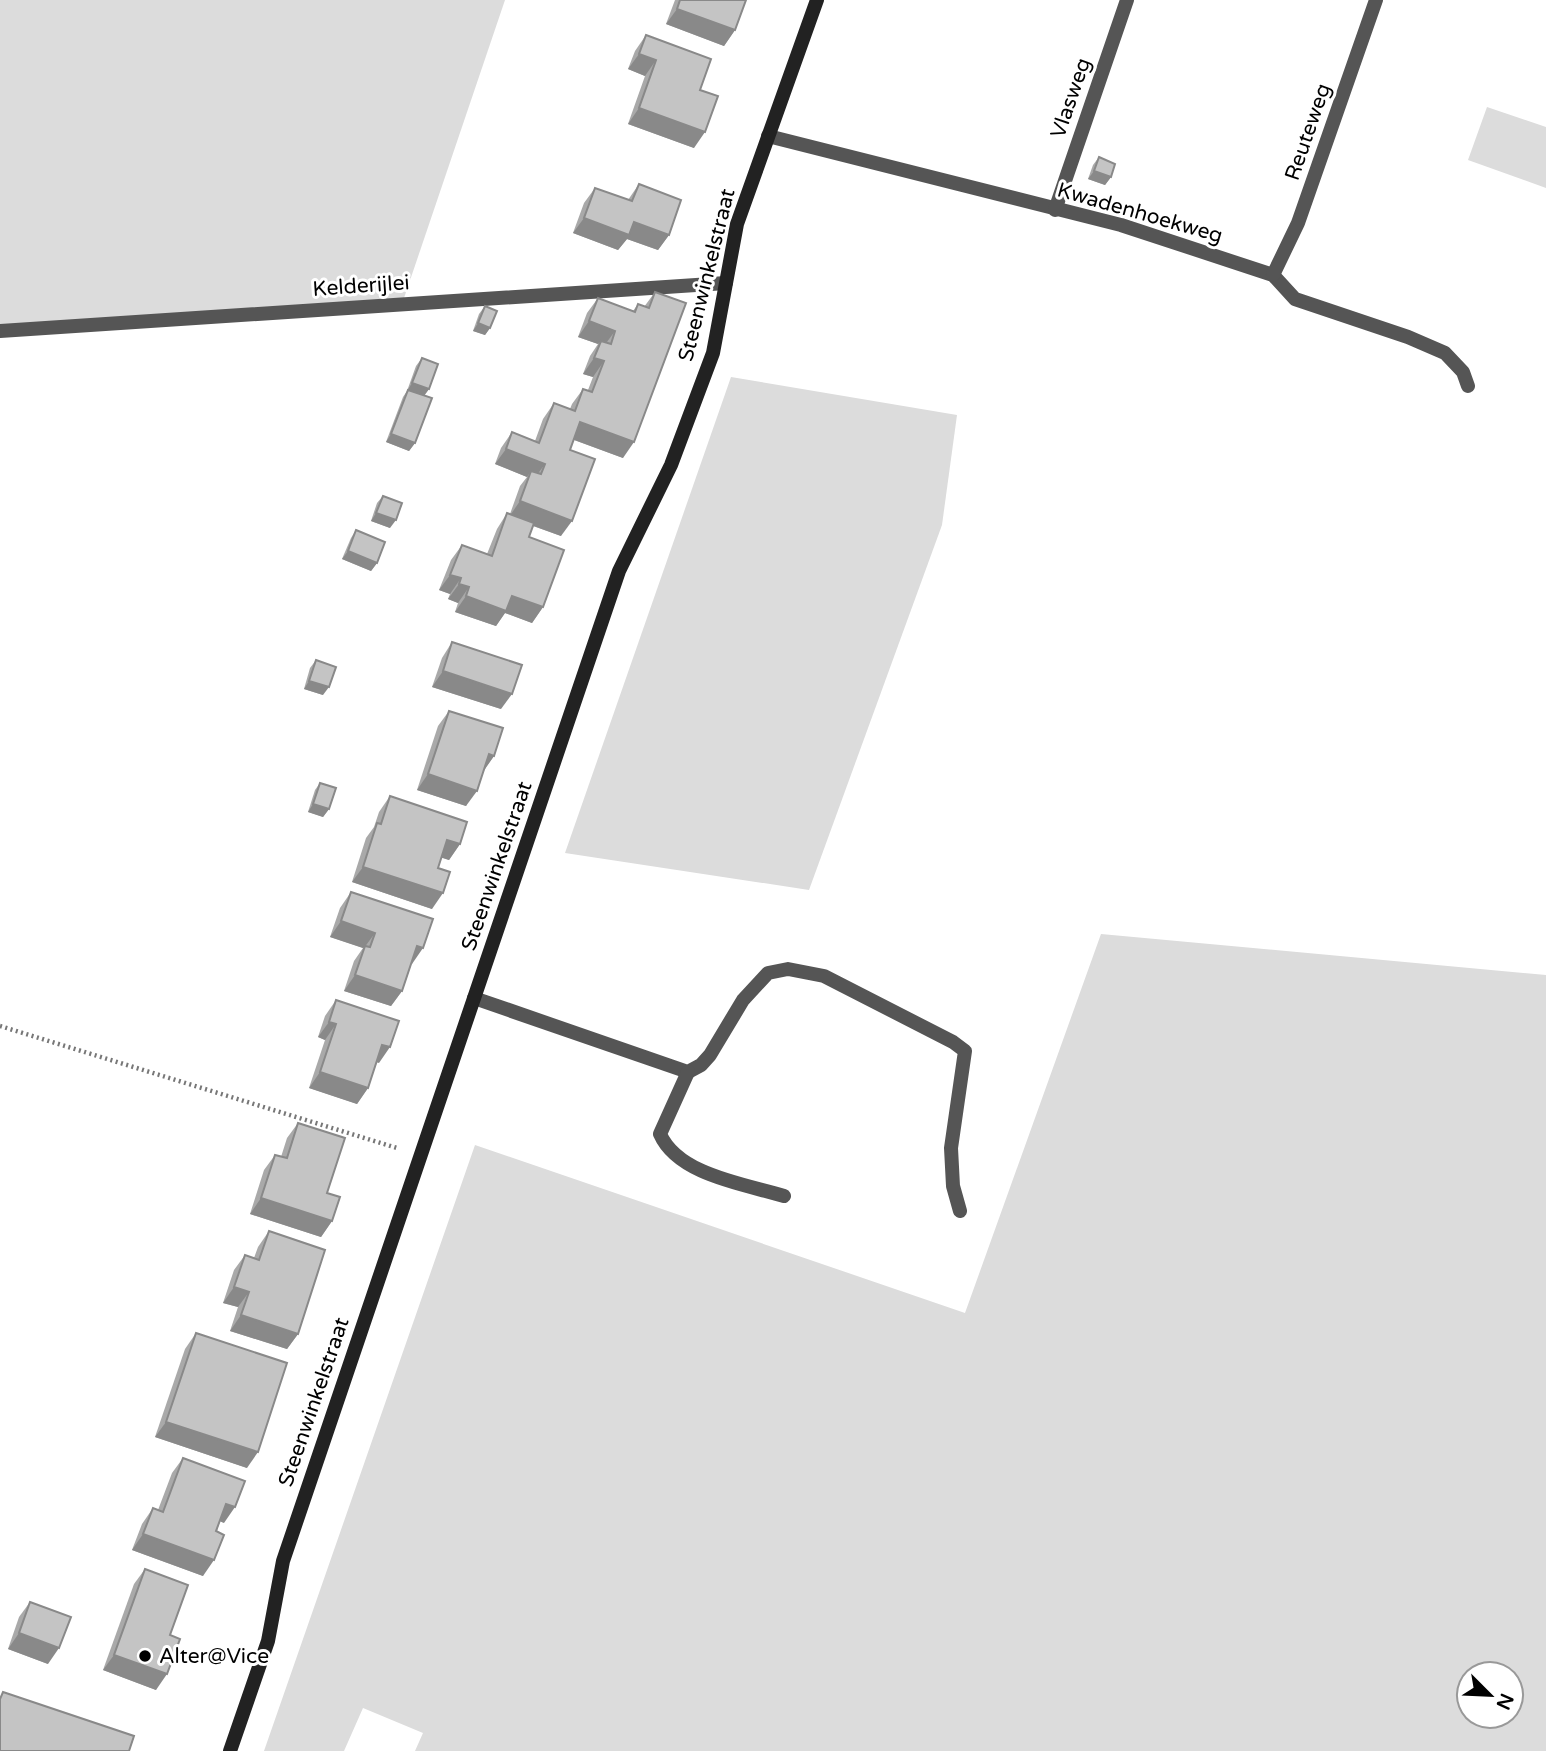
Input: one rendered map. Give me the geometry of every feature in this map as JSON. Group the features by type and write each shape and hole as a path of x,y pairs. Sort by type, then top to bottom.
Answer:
{"street":[{"name":"Steenwinkelstraat","path":"230,1751 268,1641 283,1562 619,571 671,466 713,353 737,224 817,0"},
{"name":"Vlasweg","path":"1055,210 1127,0"},
{"name":"Reuteweg","path":"1273,275 1298,223 1376,0"},
{"name":"Kwadenhoekweg","path":"768,136 1121,225 1273,275 1295,299 1408,337 1445,353 1462,372 1468,386"},
{"name":"Kelderijlei","path":"0,331 726,283"},
{"path":"784,1196 696,1169 674,1155 660,1134 688,1072 701,1065 710,1055 743,1000 768,973 788,969 824,976 953,1042 965,1051 951,1148 953,1186 960,1211"},
{"path":"474,998 688,1072"}],"path":[{"path":"0,1026 420,1155"}],"shaded area":[{"path":"0,0 505,0 402,304 0,331"},
{"path":"1487,107 1546,127 1546,188 1468,160"},
{"path":"731,377 957,415 942,525 809,890 565,853"},
{"path":"1101,934 1546,975 1546,1751 415,1751 423,1733 363,1708 344,1751 264,1751 475,1145 965,1313"}],"building":[{"path":"680,0 746,0 735,30 677,9"},
{"path":"646,35 711,59 700,90 718,96 705,132 639,108 656,60 639,54"},
{"path":"1099,157 1115,164 1111,177 1094,171"},
{"path":"639,184 681,200 669,235 634,222 629,235 584,218 595,188 632,201"},
{"path":"655,292 686,303 634,442 580,422 570,450 595,459 572,521 520,501 531,471 541,474 545,464 506,449 512,432 539,443 554,403 575,411 583,389 592,392 604,361 594,358 601,341 611,344 615,331 589,321 598,298 635,312 638,304 649,308"},
{"path":"485,306 497,311 490,328 478,323"},
{"path":"422,358 438,364 429,389 412,383"},
{"path":"408,390 432,398 415,443 391,434"},
{"path":"383,496 402,503 396,520 376,513"},
{"path":"507,513 534,523 529,537 564,550 543,607 512,596 506,611 466,596 469,587 459,584 461,578 450,575 462,545 492,556"},
{"path":"356,530 385,542 377,563 348,551"},
{"path":"452,642 522,665 512,694 443,671"},
{"path":"316,660 336,667 329,687 309,681"},
{"path":"449,711 503,728 494,756 489,754 477,791 428,774"},
{"path":"320,783 336,788 329,809 313,804"},
{"path":"390,796 467,822 460,844 447,840 438,868 450,872 443,893 363,867 377,823 381,824"},
{"path":"351,892 433,919 423,948 417,946 402,991 355,975 365,946 370,947 375,933 341,921"},
{"path":"336,1000 399,1021 390,1047 382,1045 368,1088 320,1072 336,1024 329,1022"},
{"path":"298,1123 345,1138 327,1193 340,1197 332,1221 261,1198 275,1155 287,1158"},
{"path":"269,1231 325,1250 298,1334 241,1315 249,1292 234,1287 245,1255 259,1260"},
{"path":"196,1333 287,1363 258,1452 166,1422"},
{"path":"183,1458 245,1481 235,1507 226,1504 216,1531 224,1535 214,1560 143,1534 153,1508 163,1512"},
{"path":"145,1569 188,1585 170,1635 180,1639 167,1674 114,1655"},
{"path":"30,1602 71,1617 59,1648 19,1633"},
{"path":"3,1692 134,1736 129,1751 0,1751 0,1699"}],"place":[{"name":"Alter@Vice","path":"145,1656"}]}
